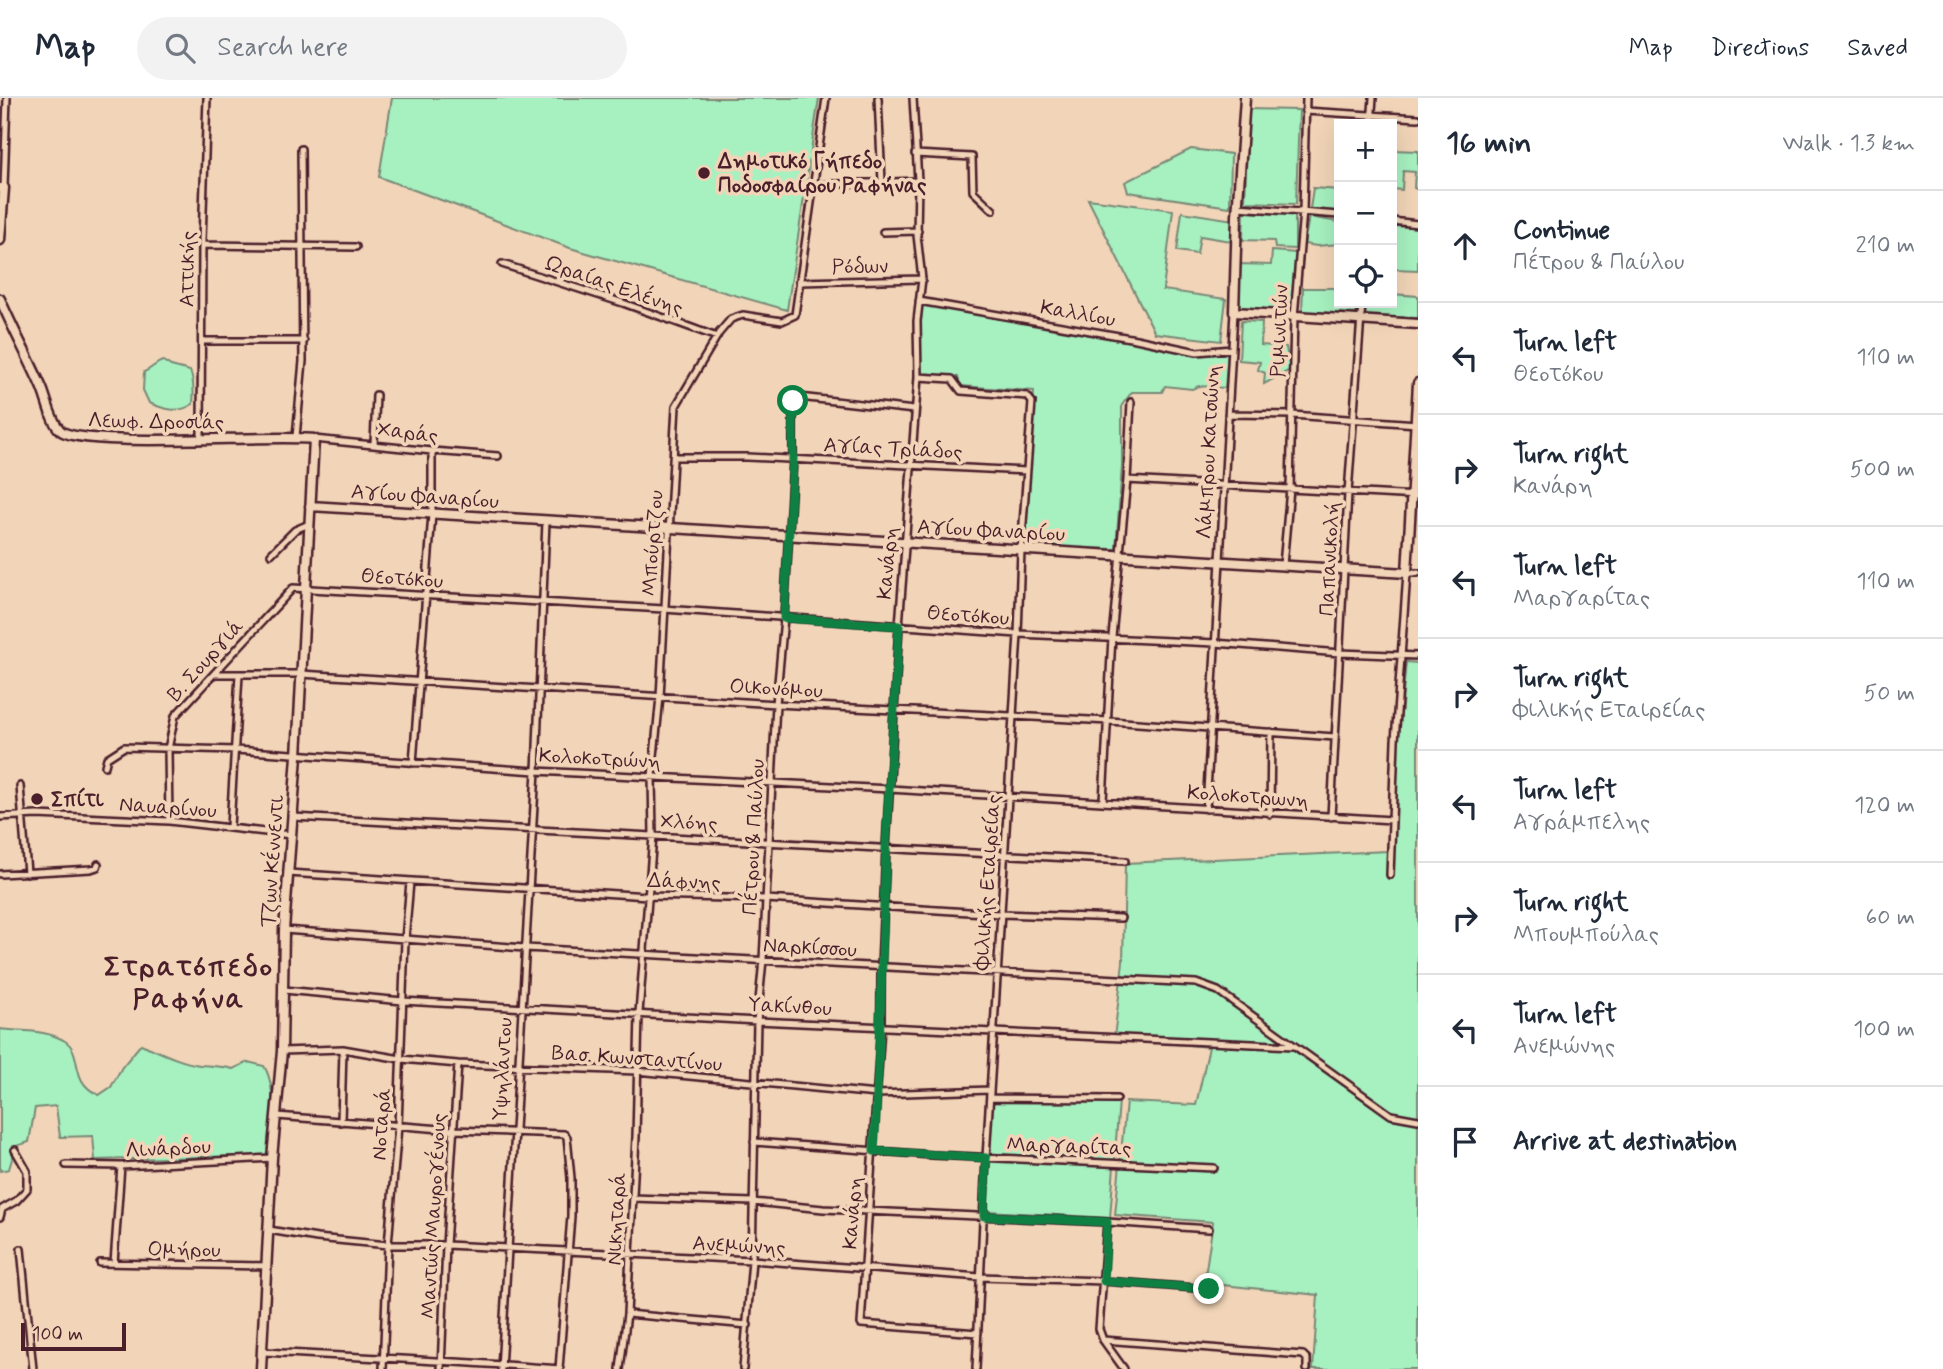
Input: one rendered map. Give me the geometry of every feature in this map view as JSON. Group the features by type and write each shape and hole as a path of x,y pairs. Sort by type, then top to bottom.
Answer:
{"street":[{"path":"0,240 7,98"},
{"name":"Αττικής","path":"201,440 206,98"},
{"name":"Μπούρτζου","path":"637,1071 653,836 652,776 660,697 677,403 726,323 739,315 769,321 788,320 795,315 826,98"},
{"path":"878,98 882,182"},
{"name":"Κανάρη","path":"913,98 922,279 917,321 918,377 899,626 886,848 881,1027 861,1324 978,1333"},
{"name":"Λάμπρου Κατσώνη","path":"1206,809 1245,98"},
{"name":"Ριμινιτών","path":"1283,565 1290,489 1294,317 1303,211 1306,98"},
{"path":"1371,119 1373,98"},
{"path":"1305,111 1418,118"},
{"path":"296,436 304,341 301,149"},
{"path":"915,154 972,157 973,191 993,210"},
{"path":"812,185 918,181"},
{"path":"1238,207 1334,214"},
{"path":"1397,221 1418,223"},
{"path":"883,232 918,231"},
{"path":"202,245 356,247"},
{"name":"Ωραίας Ελένης","path":"502,264 623,303 716,337"},
{"name":"Ρόδων","path":"799,282 922,279"},
{"name":"Λεωφ. Δροσιάς","path":"0,299 60,431 75,437 92,438 201,440 296,436 314,439"},
{"name":"Καλλίου","path":"919,301 1197,352 1232,349"},
{"name":"Παπανικολή","path":"1331,817 1348,493 1362,308"},
{"path":"1234,312 1418,324"},
{"path":"202,341 304,341"},
{"name":"Φιλικής Εταιρείας","path":"918,377 952,379 962,391 1031,398 976,1369"},
{"path":"1390,875 1395,741 1414,496 1418,383"},
{"path":"374,444 376,395"},
{"name":"Πέτρου & Παύλου","path":"743,1369 752,1261 757,1021 789,537 793,403 796,398 803,398 914,410"},
{"path":"1103,801 1112,638 1127,480 1131,402"},
{"path":"1228,414 1292,415 1416,424"},
{"name":"Χαράς","path":"314,439 498,456"},
{"name":"Τζων Κέννεντι","path":"261,1369 272,1158 282,1052 284,930 297,756 314,439"},
{"path":"413,762 427,596 432,514 432,452"},
{"name":"Αγίας Τριάδος","path":"674,457 793,459 1026,471"},
{"path":"1127,480 1414,496"},
{"name":"Αγίου Φαναρίου","path":"310,506 1418,573"},
{"name":"Υψηλάντου","path":"501,1366 536,771 546,521"},
{"path":"271,554 295,531 309,524"},
{"name":"Θεοτόκου","path":"306,588 664,609 1018,634 1418,656"},
{"name":"Β. Σουργιά","path":"169,821 168,749 175,716 291,590 306,588"},
{"name":"Οικονόμου","path":"215,674 301,674 894,711 1109,721 1335,737"},
{"path":"230,827 239,675"},
{"path":"1270,814 1271,732"},
{"name":"Κολοκοτρώνη","path":"105,766 107,758 122,747 236,750 536,771 1103,801"},
{"path":"19,786 27,873"},
{"name":"Κολοκοτρωνη","path":"1103,801 1392,820"},
{"name":"Ναυαρίνου","path":"0,817 21,815 169,821 291,835"},
{"name":"Χλόης","path":"293,817 1125,861"},
{"path":"0,874 91,869 99,863"},
{"name":"Δάφνης","path":"288,873 648,896 1121,918"},
{"name":"Νοταρά","path":"383,1369 388,1245 398,1126 404,940 410,882"},
{"name":"Ναρκίσσου","path":"284,930 525,948 1196,983 1218,991 1391,1115 1418,1120"},
{"name":"Υακίνθου","path":"284,990 402,1001 757,1021 1295,1046"},
{"path":"341,1122 343,1049"},
{"name":"Βασ. Κωνσταντίνου","path":"282,1052 343,1049 401,1059 458,1064 637,1071 877,1094 990,1090"},
{"name":"Μαντώς Μαυρογένους","path":"441,1366 458,1064"},
{"name":"Νικηταρά","path":"620,1369 627,1314 637,1071"},
{"path":"991,1098 1117,1099"},
{"path":"263,1352 384,1357 441,1366 560,1369 567,1252 571,1178 567,1137 564,1134 454,1130 277,1116"},
{"name":"Μαργαρίτας","path":"754,1142 986,1158 1214,1168"},
{"path":"0,1217 2,1209 23,1195 27,1189 27,1171 15,1150"},
{"name":"Λινάρδου","path":"66,1165 121,1167 272,1158"},
{"path":"114,1263 121,1167"},
{"path":"632,1199 753,1202 823,1209 1209,1229"},
{"path":"1107,1222 1099,1329 1124,1369"},
{"name":"Ανεμώνης","path":"269,1230 388,1245 446,1245 752,1261 1209,1289"},
{"path":"20,1249 33,1369"},
{"name":"Ομήρου","path":"100,1263 267,1266"},
{"path":"627,1314 748,1325"},
{"path":"1103,1339 1303,1356 1307,1359 1307,1369"}],"green space":[{"path":"392,98 819,98 787,310 570,248 379,177"},
{"path":"1248,109 1299,110 1296,204 1245,202"},
{"path":"1191,149 1231,154 1230,207 1128,192 1125,182"},
{"path":"1397,150 1418,151 1418,190 1414,188 1415,172 1403,171 1402,190 1397,190"},
{"path":"1313,188 1334,190 1334,211 1310,209"},
{"path":"1088,199 1173,210 1163,290 1226,299 1221,341 1155,333"},
{"path":"1182,212 1234,220 1231,241 1200,236 1197,254 1177,251"},
{"path":"1244,212 1295,215 1295,249 1275,248 1274,241 1243,240"},
{"path":"1309,217 1334,221 1334,244 1304,244"},
{"path":"1397,226 1418,227 1418,270 1397,269"},
{"path":"1272,251 1296,253 1291,311 1238,307 1240,264 1271,265"},
{"path":"1303,288 1334,288 1334,308 1357,308 1356,314 1302,312"},
{"path":"1397,294 1418,296 1418,318 1365,316 1366,308 1397,308"},
{"path":"922,304 1132,340 1200,355 1228,352 1225,388 1165,386 1162,392 1132,392 1122,405 1122,466 1116,549 1023,547 1034,391 960,386 958,377 918,375"},
{"path":"1241,321 1262,322 1261,345 1286,347 1290,370 1264,384 1265,373 1258,370 1260,362 1239,360"},
{"path":"163,361 190,371 193,404 176,410 149,403 143,390 144,372"},
{"path":"1406,662 1418,663 1418,1369 1313,1369 1318,1295 1204,1283 1213,1222 1115,1215 1126,1102 1196,1105 1209,1047 1114,1038 1123,962 1125,863 1388,851"},
{"path":"0,1029 42,1033 65,1041 74,1053 83,1083 99,1095 111,1087 122,1067 141,1044 192,1064 233,1069 248,1062 264,1066 272,1097 273,1122 269,1155 95,1160 93,1136 60,1137 56,1106 35,1108 29,1142 16,1146 9,1169 0,1171"},
{"path":"993,1100 1119,1101 1110,1218 988,1211 987,1147"}],"place":[{"name":"Δημοτικό Γήπεδο Ποδοσφαίρου Ραφήνας","path":"704,173"},
{"name":"Σπίτι","path":"37,799"}],"district":[{"name":"Στρατόπεδο Ραφήνα","path":"189,982"}],"route":[{"path":"793,401 793,459 784,618 899,626 886,848 874,1151 986,1158 984,1216 1107,1222 1104,1281 1209,1289"}]}
